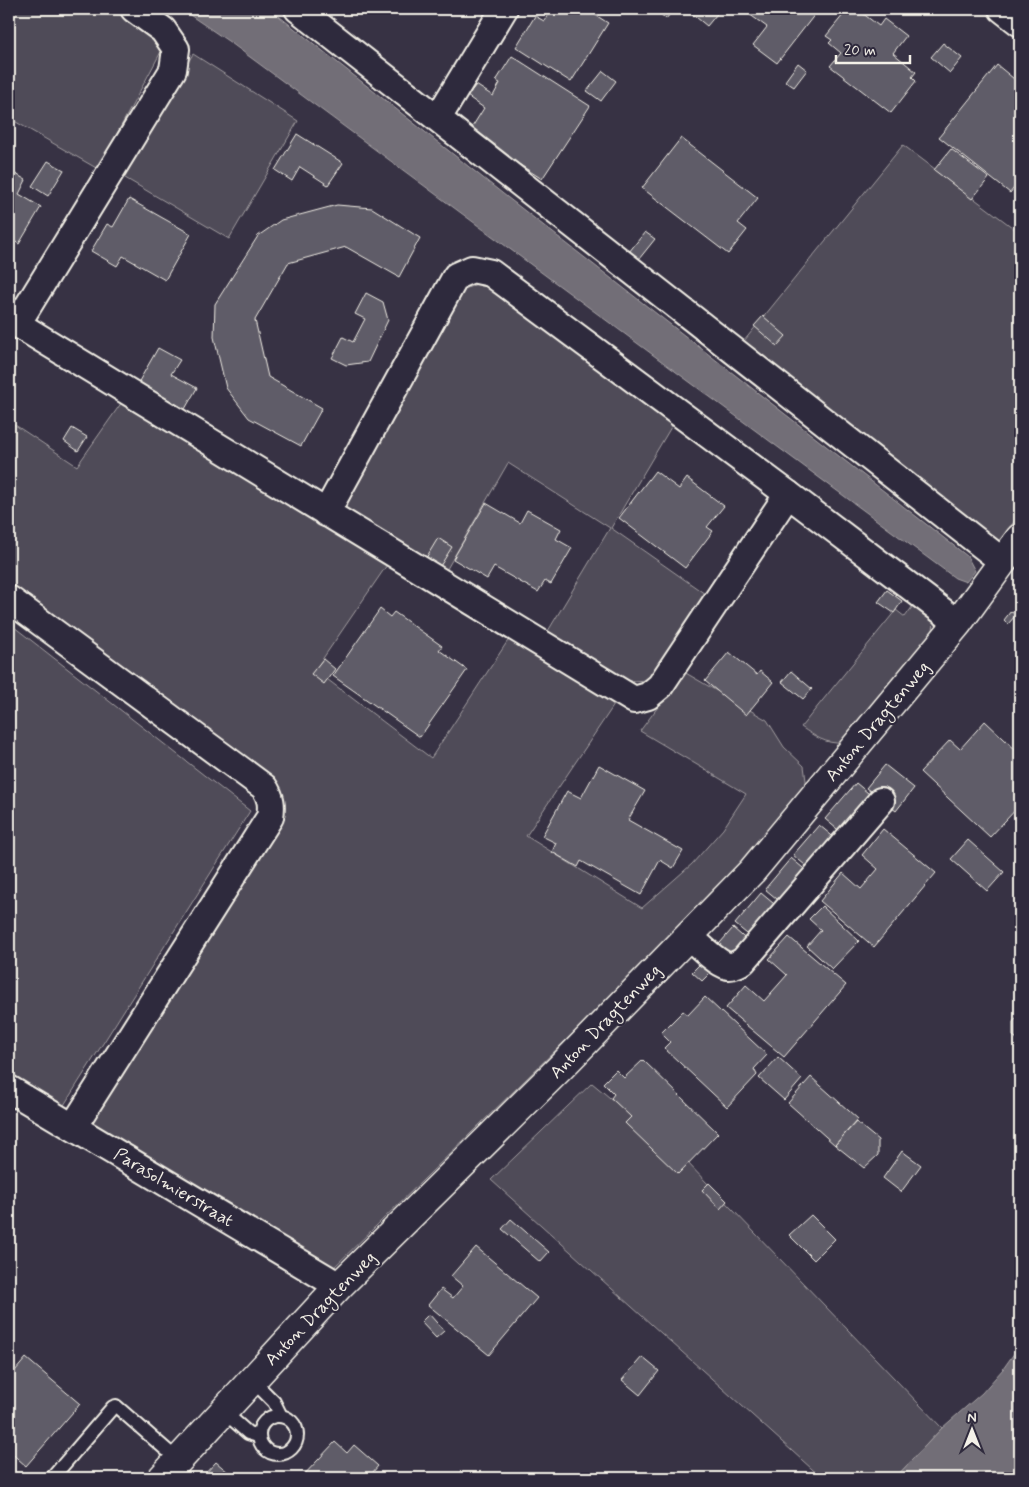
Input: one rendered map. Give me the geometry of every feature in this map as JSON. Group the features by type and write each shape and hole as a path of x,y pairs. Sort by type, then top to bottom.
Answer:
{"main road":[{"name":"Anton Dragtenweg","path":"170,1469 339,1286 560,1068 752,871 958,623 1020,538"}],"street":[{"path":"134,9 163,30 176,49 173,70 13,321 634,700 648,696 660,686 788,494"},
{"path":"298,9 1002,561"},
{"path":"438,118 504,9"},
{"path":"1002,9 1020,23"},
{"path":"326,513 456,276 472,269 491,273 958,623"},
{"path":"9,600 264,787 269,793 272,807 270,817 72,1127"},
{"path":"689,936 728,966 743,961 881,801"},
{"name":"Parasolmierstraat","path":"9,1089 339,1286"}],"lane":[{"path":"252,1380 278,1407 280,1416"},
{"path":"52,1478 113,1407 116,1406 170,1469"},
{"path":"223,1411 248,1433 258,1436"},
{"path":"272,1416 289,1419 294,1425 297,1434 296,1442 290,1449 283,1453 274,1454 266,1451 260,1444 258,1436 260,1428 272,1416"}],"shaded area":[{"path":"9,9 115,9 164,46 98,169 9,118"},
{"path":"181,9 270,9 507,197 967,556 975,571 966,582 955,578 231,43"},
{"path":"193,54 298,121 229,239 120,175"},
{"path":"903,145 1020,233 1020,514 999,541 744,341"},
{"path":"479,283 498,289 674,422 611,528 708,596 649,680 631,681 611,677 545,636 610,528 508,463 444,574 346,510 346,490 460,291"},
{"path":"122,402 387,565 315,670 431,758 509,639 616,702 526,836 642,908 692,864 723,829 746,794 640,731 684,672 767,720 784,747 804,766 807,788 757,853 328,1273 68,1118 266,806 9,606 9,421 77,466"},
{"path":"915,603 934,620 932,642 843,743 826,741 801,727 896,610 905,617"},
{"path":"9,623 250,811 59,1113 9,1083"},
{"path":"592,1083 685,1160 942,1428 895,1478 822,1478 491,1180"},
{"path":"1020,1345 1020,1478 895,1478 942,1428 982,1393 1003,1369"}],"building":[{"path":"552,9 586,9 608,23 571,82 516,47 535,16 544,21"},
{"path":"655,9 674,9 666,19"},
{"path":"686,9 721,9 707,26"},
{"path":"742,9 819,9 777,63 753,45 767,27"},
{"path":"848,9 857,9 879,26 884,19 906,36 893,53 916,72 912,77 916,81 891,113 830,66 841,53 829,43 832,40 826,36"},
{"path":"943,43 962,58 950,73 931,57"},
{"path":"512,56 590,106 542,179 469,132 484,108 467,96 476,85 493,96 500,83 496,81"},
{"path":"798,63 807,70 794,87 785,81"},
{"path":"997,65 1019,83 1013,90 1020,96 1020,167 1015,174 1020,180 1010,193 939,137"},
{"path":"603,71 616,81 601,101 587,91"},
{"path":"297,134 343,163 328,185 300,167 292,181 275,170"},
{"path":"681,138 758,198 738,223 747,230 728,254 642,188"},
{"path":"951,149 989,178 972,199 934,170"},
{"path":"48,161 64,170 48,196 32,186"},
{"path":"9,170 26,180 19,194 41,207 19,244 9,238"},
{"path":"129,199 191,234 165,280 123,256 117,266 91,251 107,224 113,227"},
{"path":"337,205 372,208 420,238 399,277 346,247 288,263 255,320 268,377 322,408 301,446 249,418 226,388 214,337 215,304 258,236 281,220"},
{"path":"645,232 655,239 639,259 629,252"},
{"path":"366,293 383,302 388,320 368,362 346,365 332,358 343,337 353,342 365,319 355,314"},
{"path":"763,316 786,336 777,346 754,326"},
{"path":"158,348 180,360 171,374 197,388 185,409 138,383"},
{"path":"72,428 87,437 78,451 64,441"},
{"path":"655,471 679,489 687,478 724,506 707,527 713,531 685,568 619,518"},
{"path":"486,503 520,523 527,510 561,529 556,539 572,548 551,584 545,581 538,592 494,567 487,579 453,559"},
{"path":"438,538 452,547 437,571 423,563"},
{"path":"887,590 902,601 894,613 878,602"},
{"path":"380,609 390,617 394,612 442,646 439,650 467,670 420,737 333,676"},
{"path":"1011,611 1016,615 1008,624 1004,620"},
{"path":"729,652 757,675 760,671 773,682 746,715 705,681"},
{"path":"323,659 335,669 324,684 311,674"},
{"path":"791,671 812,689 803,699 782,682"},
{"path":"985,721 1020,754 1020,805 990,837 920,772 950,740 960,749"},
{"path":"599,765 645,791 628,820 683,851 673,868 660,860 641,895 581,861 578,867 552,852 556,843 542,836 567,791 581,798"},
{"path":"885,765 914,788 896,811 866,788"},
{"path":"856,783 874,798 843,834 825,819"},
{"path":"819,825 837,840 811,870 793,855"},
{"path":"883,829 936,873 874,947 820,901 843,873 861,889 878,869 862,855"},
{"path":"968,840 1004,872 987,891 951,859"},
{"path":"791,858 809,873 783,904 765,889"},
{"path":"761,893 780,909 753,939 735,924"},
{"path":"822,906 859,941 832,969 807,946 821,930 809,919"},
{"path":"733,928 750,943 731,965 714,950"},
{"path":"789,937 846,985 784,1057 726,1008 746,985 764,1001 787,975 769,959"},
{"path":"700,964 710,973 702,981 692,972"},
{"path":"705,997 767,1055 754,1069 757,1075 727,1107 664,1048 670,1042 661,1033 683,1011 688,1015"},
{"path":"1020,1013 1020,1041 1013,1036 1013,1022"},
{"path":"778,1057 802,1079 784,1100 759,1078"},
{"path":"643,1060 718,1133 678,1174 625,1123 631,1117 611,1098 614,1094 603,1083 616,1070 624,1078"},
{"path":"811,1077 858,1119 835,1145 788,1103"},
{"path":"856,1122 878,1140 878,1155 864,1168 835,1145"},
{"path":"902,1151 921,1165 901,1192 883,1178"},
{"path":"709,1183 727,1201 720,1209 702,1190"},
{"path":"811,1215 835,1239 814,1260 789,1235"},
{"path":"511,1219 549,1252 540,1262 502,1229"},
{"path":"476,1247 537,1298 489,1355 428,1305 441,1289 453,1298 463,1286 451,1276"},
{"path":"429,1314 444,1331 436,1338 421,1322"},
{"path":"642,1357 659,1371 640,1395 622,1380"},
{"path":"26,1358 80,1404 26,1466 9,1451 9,1378"},
{"path":"335,1442 347,1453 354,1445 378,1466 373,1472 375,1475 372,1478 301,1478"},
{"path":"216,1462 235,1478 201,1478"}]}
